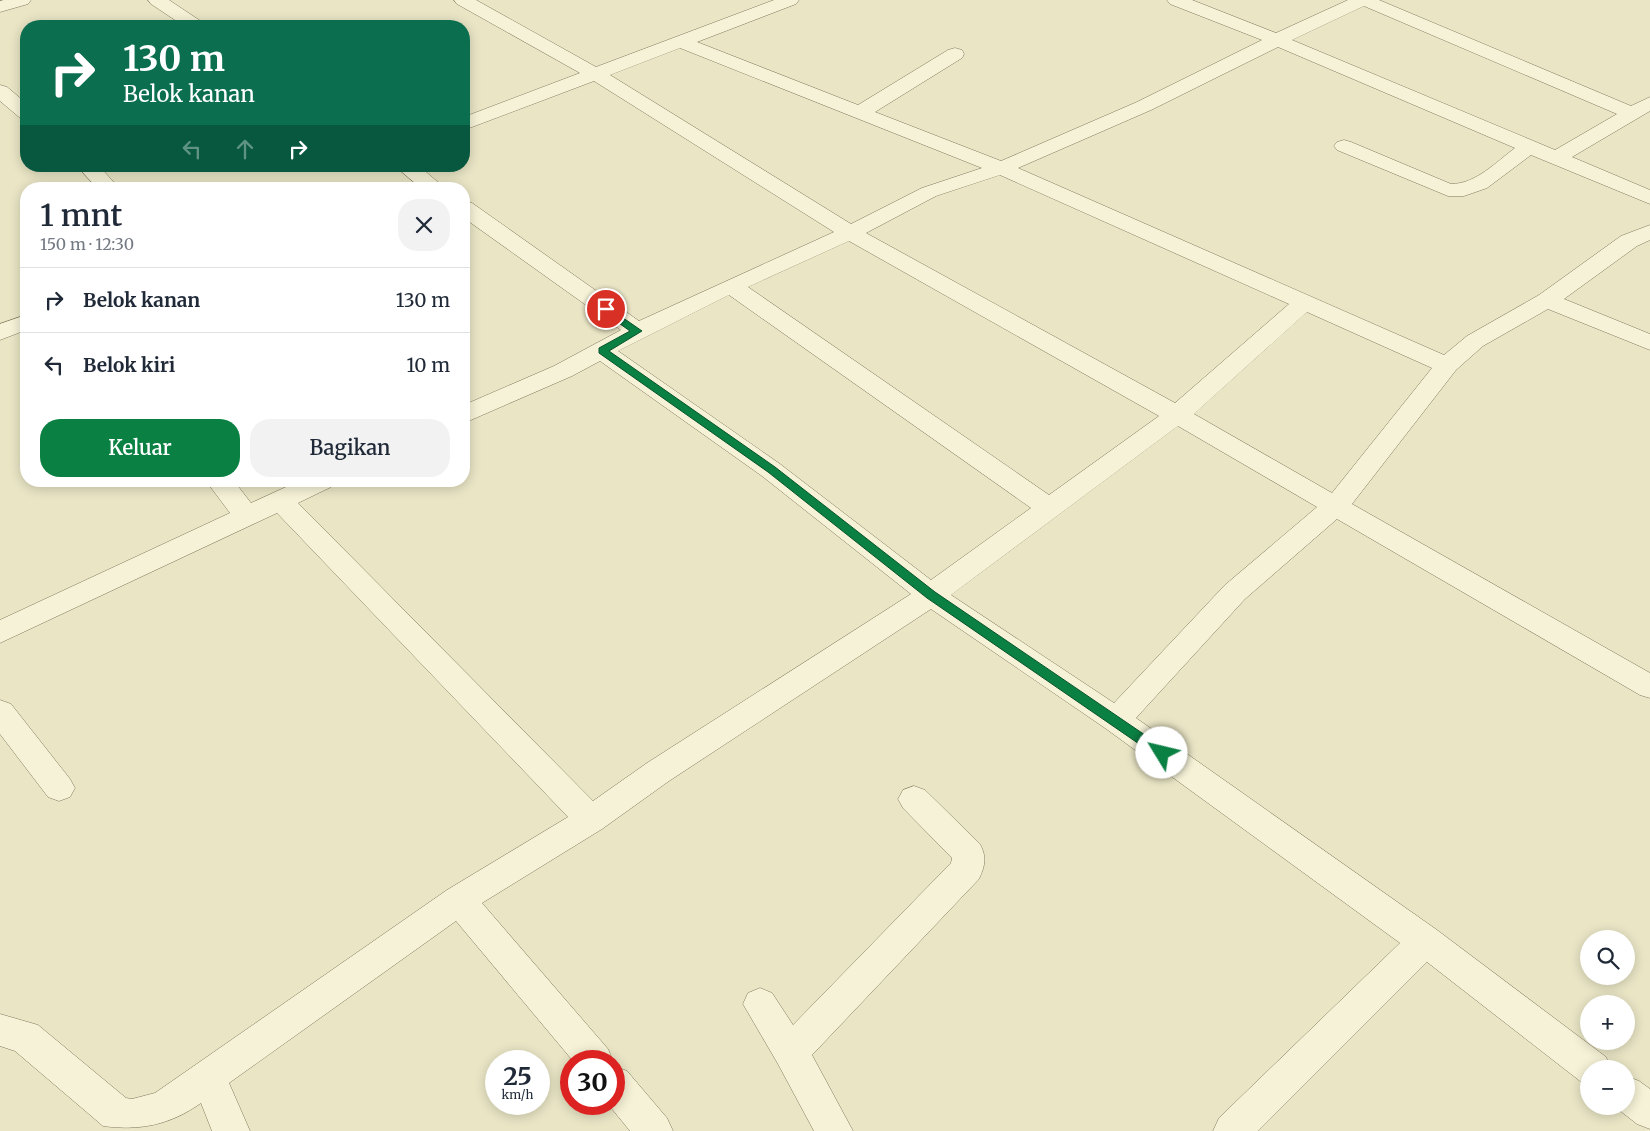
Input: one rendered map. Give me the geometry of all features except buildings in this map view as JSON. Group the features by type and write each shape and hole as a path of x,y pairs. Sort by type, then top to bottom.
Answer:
{"street":[{"path":"0,7 22,0"},
{"path":"157,0 187,20"},
{"path":"463,0 595,74 850,233 1337,505 1650,687"},
{"path":"470,122 790,0"},
{"path":"1176,0 1276,40 1650,198"},
{"path":"470,412 564,371 637,331 731,286 850,233 930,192 1001,168 1144,106 1276,40 1364,0 1631,113"},
{"path":"680,42 1001,168 1447,365"},
{"path":"859,112 955,54"},
{"path":"0,90 20,108"},
{"path":"1556,158 1650,103"},
{"path":"1344,146 1439,187 1457,191 1480,184 1529,147"},
{"path":"93,172 103,182"},
{"path":"413,172 427,182"},
{"path":"470,212 637,331"},
{"path":"1116,720 1235,592 1337,505 1447,365 1474,341 1547,300 1629,241 1650,232"},
{"path":"731,286 1049,508"},
{"path":"1547,300 1650,343"},
{"path":"0,1030 25,1037 116,1113 132,1117 164,1108 459,900 591,820 658,772 931,595 1177,415 1304,303"},
{"path":"0,333 20,325"},
{"path":"602,350 771,470 931,595 1116,720 1425,941 1582,1060"},
{"path":"224,487 247,516"},
{"path":"5,622 310,487"},
{"path":"281,501 591,820"},
{"path":"0,712 59,788"},
{"path":"791,1052 967,869 968,854 914,799"},
{"path":"459,900 586,1050"},
{"path":"1236,1130 1425,941"},
{"path":"760,1004 791,1052 834,1131"},
{"path":"208,1078 231,1131"},
{"path":"625,1096 654,1131"},
{"path":"1635,1100 1650,1111"}],"route":[{"path":"606,309 637,331 602,350 771,470 931,595 1162,753"}]}
